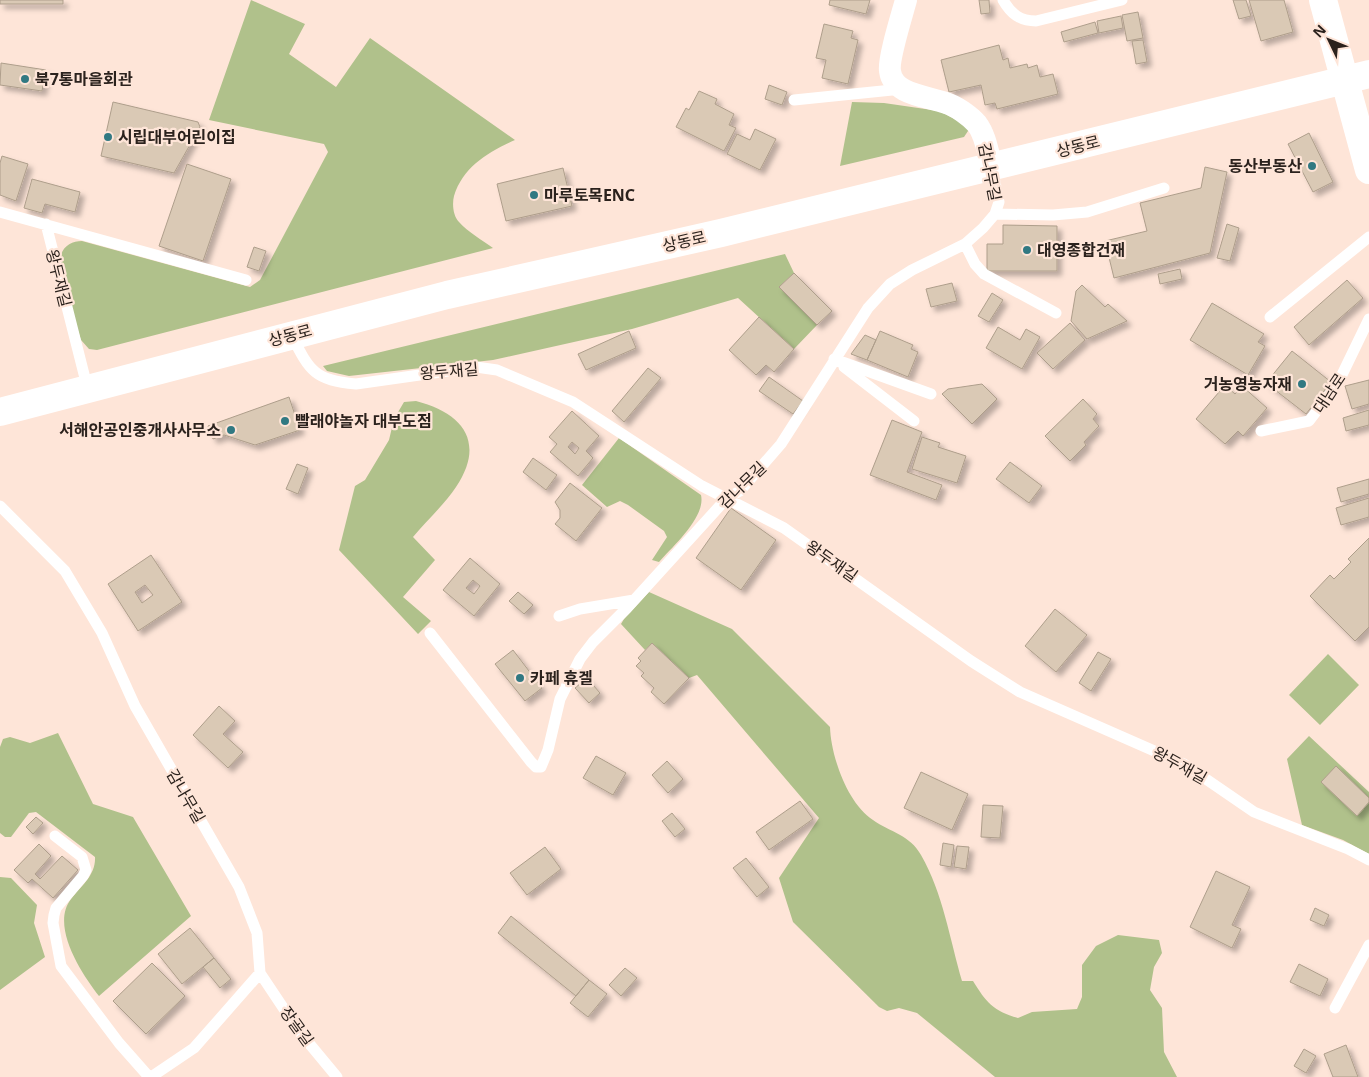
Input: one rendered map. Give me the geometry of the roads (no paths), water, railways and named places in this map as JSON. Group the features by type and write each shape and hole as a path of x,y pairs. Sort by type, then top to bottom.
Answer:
{"street":[{"path":"902,89 892,81 889,68 906,0"},
{"path":"1323,0 1357,77 1369,170"},
{"name":"상동로","path":"0,412 88,390 291,334 447,295 721,233 1357,77"},
{"name":"감나무길","path":"902,89 948,103 967,115 977,124 984,139 992,167"}],"lane":[{"path":"1003,0 1008,9 1016,16 1025,21 1036,21 1122,0"},
{"name":"감나무길","path":"794,100 902,89"},
{"name":"감나무길","path":"430,633 531,762 536,767 541,766 548,750 560,699 580,659 593,642 727,498 740,491 781,444 868,308 890,284 912,270 965,244 995,214 999,202 992,167"},
{"name":"감나무길","path":"995,214 1053,215 1087,212 1164,188"},
{"name":"왕두재길","path":"0,212 246,280"},
{"name":"왕두재길","path":"46,224 88,390"},
{"path":"1270,317 1369,237"},
{"path":"965,244 975,264 984,274 1056,313"},
{"name":"대남로","path":"1261,431 1310,421 1338,383 1369,319"},
{"name":"왕두재길","path":"291,334 306,364 321,377 337,382 356,384 446,369 476,367 497,370 573,402 702,486 784,528 971,661 1020,692 1184,764 1254,812 1348,849 1369,860"},
{"path":"834,360 931,394"},
{"path":"834,360 914,421"},
{"name":"감나무길","path":"0,506 65,571 102,633 135,706 239,887 257,933 260,973"},
{"path":"559,616 580,609 634,600"},
{"path":"55,836 82,857 86,870 56,908 54,915 52,923 61,966 119,1043 150,1077 194,1048 260,973"},
{"path":"1335,1008 1369,944"},
{"name":"장골길","path":"260,973 298,1030 337,1077"}],"place":[{"name":"북7통마을회관","path":"25,79"},
{"name":"시립대부어린이집","path":"108,137"},
{"name":"동산부동산","path":"1312,166"},
{"name":"마루토목ENC","path":"534,195"},
{"name":"대영종합건재","path":"1027,250"},
{"name":"거농영농자재","path":"1302,384"},
{"name":"빨래야놀자 대부도점","path":"285,421"},
{"name":"서해안공인중개사사무소","path":"231,430"},
{"name":"카페 휴겔","path":"520,678"}]}
